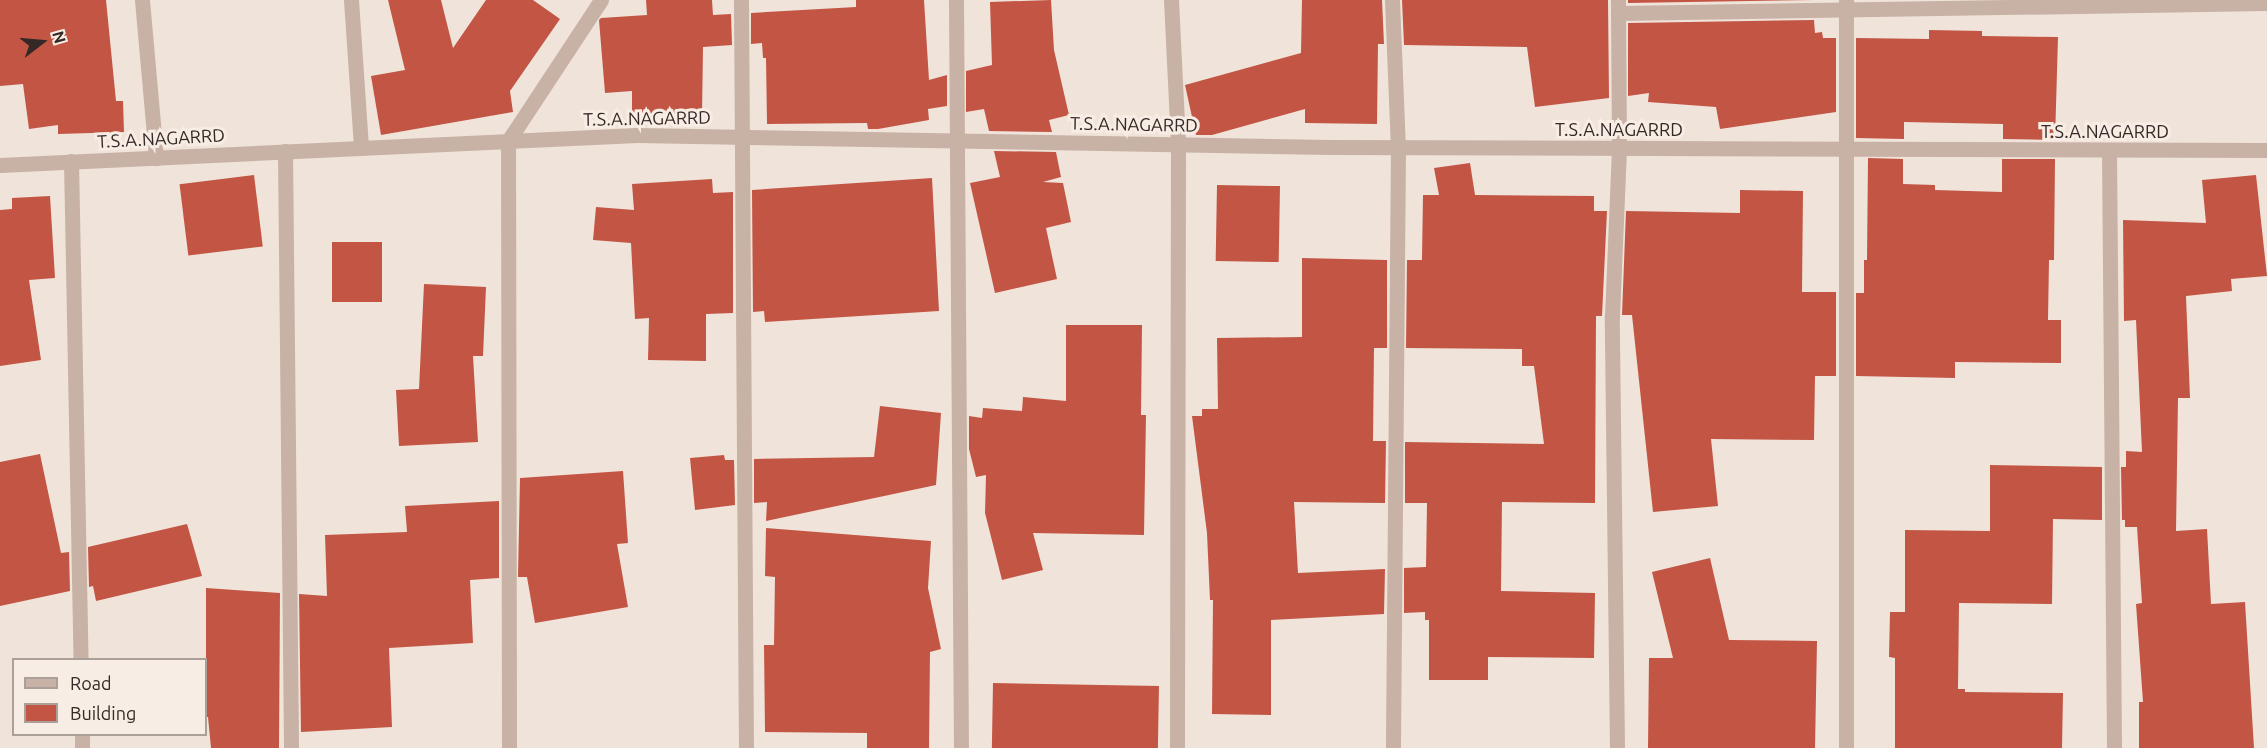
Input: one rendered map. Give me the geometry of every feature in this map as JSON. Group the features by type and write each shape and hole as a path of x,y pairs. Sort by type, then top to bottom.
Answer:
{"street":[{"path":"142,0 156,158"},
{"path":"351,0 361,148"},
{"path":"509,748 508,141 601,0"},
{"path":"741,0 746,748"},
{"path":"956,0 961,748"},
{"path":"1171,0 1178,145 1177,748"},
{"path":"1392,0 1398,147 1393,748"},
{"path":"1617,748 1612,316 1619,149 1618,7 2267,3"},
{"path":"1846,5 1846,748"},
{"name":"T.S.A.NAGARRD","path":"0,165 637,135 1178,145 1619,149 2267,150"},
{"path":"2109,150 2114,748"},
{"path":"285,151 291,748"},
{"path":"71,161 81,658"}],"building":[{"path":"0,0 106,0 116,101 123,101 124,132 58,134 58,125 29,129 23,84 0,86"},
{"path":"388,0 441,0 453,48 486,0 533,0 560,19 510,91 513,112 381,135 371,76 405,70"},
{"path":"646,0 712,0 713,15 731,14 732,45 703,47 702,116 632,116 632,91 605,93 599,20 647,15"},
{"path":"856,0 924,0 929,80 947,75 947,106 928,109 929,120 878,129 868,129 867,123 767,124 766,58 763,58 762,43 751,44 751,13 856,7"},
{"path":"1051,0 1054,50 1069,115 1049,120 1052,132 989,131 984,109 966,112 966,71 992,65 990,2"},
{"path":"1302,0 1382,0 1384,44 1378,44 1377,124 1305,123 1305,109 1212,135 1196,135 1185,85 1301,53"},
{"path":"1402,0 1608,0 1609,98 1535,107 1527,47 1404,45"},
{"path":"1628,0 1813,0 1628,3"},
{"path":"1814,20 1815,33 1822,32 1823,38 1836,38 1836,112 1720,129 1716,107 1648,102 1649,93 1628,96 1628,23"},
{"path":"1929,30 1982,31 1982,36 2058,37 2055,140 2003,139 2003,124 1904,122 1904,139 1856,138 1856,38 1929,39"},
{"path":"994,151 1056,152 1061,177 1043,182 1063,183 1071,222 1046,228 1057,279 995,293 970,183 1000,177"},
{"path":"1868,158 1903,159 1903,184 1935,185 1935,190 2002,192 2002,159 2055,159 2054,260 2049,260 2048,320 2061,320 2061,363 1955,362 1955,378 1856,376 1856,293 1864,293 1864,260 1867,260"},
{"path":"1470,163 1475,195 1594,196 1594,211 1607,211 1602,316 1596,316 1595,503 1502,502 1501,591 1595,593 1594,658 1488,657 1488,680 1429,680 1429,620 1425,620 1425,612 1404,613 1404,568 1426,567 1427,503 1405,503 1405,442 1544,444 1534,366 1522,366 1522,349 1406,348 1407,260 1422,260 1423,195 1439,195 1434,168"},
{"path":"254,175 263,246 188,256 180,184"},
{"path":"2256,175 2267,276 2231,279 2232,291 2186,296 2190,398 2178,398 2176,531 2207,529 2211,604 2245,602 2254,748 2139,748 2139,702 2143,702 2136,604 2142,603 2137,527 2125,527 2125,520 2122,520 2121,467 2126,467 2126,451 2142,452 2136,320 2124,321 2123,220 2206,223 2202,180"},
{"path":"932,178 939,311 765,322 764,311 753,312 752,190"},
{"path":"712,179 713,193 733,192 733,313 706,314 706,361 648,360 649,318 635,319 631,243 593,240 596,207 634,210 632,184"},
{"path":"1217,185 1280,186 1279,262 1216,261"},
{"path":"1740,190 1803,191 1802,292 1836,292 1836,376 1815,376 1814,440 1711,439 1718,506 1653,512 1632,315 1622,315 1626,211 1740,213"},
{"path":"50,196 55,278 29,280 41,360 0,366 0,210 12,209 12,198"},
{"path":"332,242 382,242 382,302 332,302"},
{"path":"1302,258 1387,260 1387,348 1374,348 1373,441 1386,441 1385,503 1294,502 1298,573 1385,569 1384,614 1271,620 1271,715 1212,714 1213,600 1210,600 1207,533 1192,416 1202,416 1202,409 1218,409 1217,338 1302,337"},
{"path":"424,284 486,287 483,356 473,356 478,442 399,446 396,390 419,389"},
{"path":"1066,325 1142,325 1141,415 1146,415 1144,535 1033,533 1043,570 1002,580 985,513 986,475 976,477 969,449 969,416 982,418 983,408 1022,411 1023,397 1066,401"},
{"path":"880,406 941,413 936,485 766,521 767,502 754,503 754,459 874,457"},
{"path":"40,454 61,553 69,552 70,591 0,606 0,462"},
{"path":"724,455 725,460 734,460 735,505 695,510 690,458"},
{"path":"1990,465 2102,467 2102,520 2053,519 2052,604 1959,603 1958,689 1965,689 1965,692 2063,693 2062,748 1895,748 1895,658 1889,657 1890,612 1905,612 1905,530 1990,531"},
{"path":"623,471 628,543 617,544 628,607 535,623 527,577 518,577 520,478"},
{"path":"499,501 499,578 470,580 473,643 389,648 392,727 301,732 299,594 327,596 325,535 407,532 405,506"},
{"path":"187,524 202,576 96,601 93,586 89,587 88,547"},
{"path":"766,528 931,541 928,588 941,649 930,652 929,748 867,748 867,733 765,732 764,645 774,645 775,577 765,576"},
{"path":"1710,558 1729,640 1817,641 1815,748 1648,748 1649,658 1673,658 1652,572"},
{"path":"206,588 280,593 279,748 211,748 207,717"},
{"path":"993,683 1159,686 1158,748 992,748"}]}
